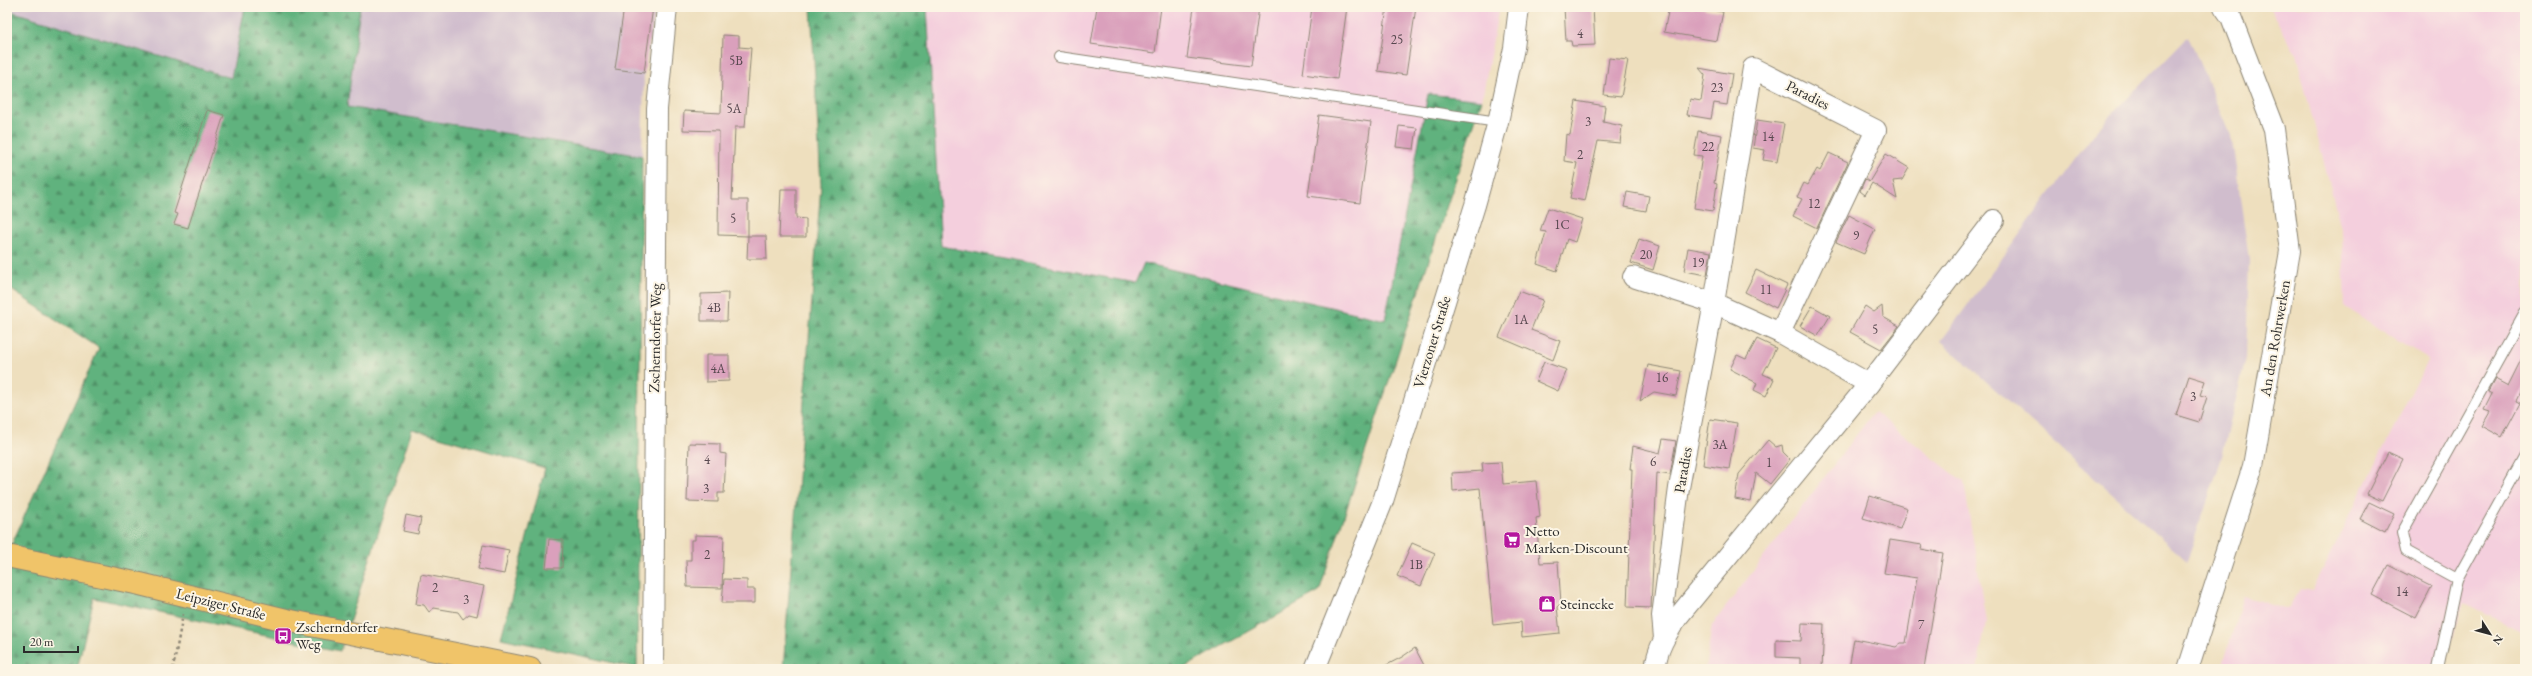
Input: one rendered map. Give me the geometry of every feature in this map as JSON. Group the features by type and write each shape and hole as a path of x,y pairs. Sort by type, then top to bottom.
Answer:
{"main road":[{"name":"Leipziger Straße","path":"7,556 45,563 294,621 530,669"}],"street":[{"name":"Zscherndorfer Weg","path":"653,669 657,109 667,7"},
{"name":"Vierzoner Straße","path":"1315,669 1383,502 1498,122 1514,48 1519,7"},
{"name":"An den Rohrwerken","path":"2188,669 2253,466 2290,251 2274,129 2231,17 2224,7"},
{"name":"Paradies","path":"1664,638 1662,616 1679,488 1714,303 1753,68 1876,130 1780,333"},
{"name":"Paradies","path":"1656,669 1656,656 1664,638 1677,618 1869,384 1994,220"},
{"path":"1633,277 1714,303 1780,333 1869,384"}],"lane":[{"path":"1059,57 1498,122"},
{"path":"2458,579 2406,551 2402,533 2525,312"},
{"path":"2438,669 2458,579 2525,456"}],"path":[{"path":"173,669 182,617"}],"shaded area":[{"path":"7,7 245,7 231,78 7,10"},
{"path":"360,7 656,7 644,73 642,156 346,107"},
{"path":"927,7 1499,7 1482,100 1428,95 1385,320 1145,263 1135,283 941,246"},
{"path":"2269,7 2525,7 2525,633 2465,604 2439,669 2222,669 2243,596 2288,609 2300,589 2312,591 2428,359 2345,307 2342,232 2296,54"},
{"path":"2188,36 2232,140 2249,260 2246,358 2221,460 2187,561 1941,341 2096,131"},
{"path":"1874,412 1964,482 1986,622 1977,669 1705,669 1712,625"}],"green space":[{"path":"245,7 360,7 347,107 642,156 637,668 501,638 545,468 412,429 340,651 94,598 77,669 7,669 7,555 99,348 7,287 7,10 231,78"},
{"path":"811,7 927,7 941,246 1135,283 1144,263 1385,320 1428,94 1482,100 1319,592 1182,669 783,669 821,185"}],"building":[{"path":"624,7 653,7 644,73 615,69"},
{"path":"1097,7 1161,7 1155,53 1091,44"},
{"path":"1194,7 1259,7 1251,66 1187,58"},
{"path":"1312,7 1347,7 1337,79 1303,74"},
{"path":"1387,7 1416,7 1406,75 1378,71"},
{"path":"1564,7 1593,7 1595,45 1572,46 1571,41 1566,41"},
{"path":"1669,7 1696,7 1723,12 1717,41 1664,32"},
{"path":"723,35 739,36 739,47 751,48 745,127 735,127 732,200 748,200 748,236 718,235 719,131 683,130 684,111 721,113"},
{"path":"1609,58 1628,60 1621,97 1604,95"},
{"path":"1699,68 1732,74 1727,105 1714,103 1711,119 1687,115 1690,99 1701,101 1705,75"},
{"path":"1576,101 1605,106 1603,122 1622,126 1620,143 1598,141 1585,201 1570,198 1577,163 1564,161 1566,134 1570,135"},
{"path":"207,110 224,115 188,228 174,224 178,214 174,213"},
{"path":"1319,115 1371,122 1360,203 1308,196"},
{"path":"1757,120 1784,124 1777,162 1763,160 1765,150 1753,148"},
{"path":"1399,126 1417,128 1414,149 1396,147"},
{"path":"1698,131 1722,135 1714,183 1717,184 1713,211 1694,208 1702,156 1694,155"},
{"path":"1829,153 1848,162 1817,228 1793,216 1802,199 1797,197 1804,183 1808,185 1817,169 1820,171"},
{"path":"1886,154 1909,168 1902,180 1893,181 1897,199 1872,183 1865,195 1860,191 1865,179 1869,182"},
{"path":"781,189 796,189 796,218 806,219 806,237 779,237"},
{"path":"1627,192 1649,196 1646,211 1624,207"},
{"path":"1548,208 1582,219 1575,242 1567,239 1557,271 1537,264 1546,232 1540,231"},
{"path":"1849,215 1875,229 1864,254 1836,242"},
{"path":"748,236 766,236 767,259 747,259"},
{"path":"1639,239 1660,246 1653,270 1631,263"},
{"path":"1688,248 1711,252 1707,275 1684,271"},
{"path":"1756,270 1787,285 1776,308 1745,292"},
{"path":"1519,291 1543,300 1531,330 1560,341 1553,360 1499,337"},
{"path":"728,293 727,321 701,321 701,294"},
{"path":"1812,306 1830,316 1818,336 1800,326"},
{"path":"1865,306 1874,312 1882,306 1883,317 1899,326 1881,349 1850,332"},
{"path":"1757,339 1776,348 1763,374 1774,379 1766,396 1754,390 1757,383 1730,369 1737,355 1746,359"},
{"path":"2525,352 2525,382 2516,401 2520,403 2502,437 2482,426 2490,412 2484,410 2492,394 2488,392 2495,379 2508,386"},
{"path":"706,355 729,355 729,381 706,382"},
{"path":"1544,362 1567,370 1558,391 1536,381"},
{"path":"1648,365 1681,371 1676,396 1654,392 1640,401"},
{"path":"2189,376 2205,381 2200,395 2207,397 2199,422 2176,415"},
{"path":"1710,419 1737,423 1729,469 1703,465"},
{"path":"1663,439 1676,441 1670,475 1657,473 1651,608 1627,607 1632,469 1630,469 1633,446 1660,453"},
{"path":"1768,440 1776,447 1782,445 1783,452 1790,459 1770,484 1756,473 1751,502 1735,499 1739,474"},
{"path":"689,443 720,444 720,453 726,454 724,493 718,493 718,502 687,501"},
{"path":"2388,452 2403,459 2382,501 2367,494"},
{"name":"Netto Marken-Discount","path":"1501,462 1503,484 1536,481 1540,517 1536,518 1540,563 1558,562 1561,603 1557,607 1560,633 1522,637 1521,622 1493,625 1480,488 1453,491 1452,473 1483,471 1482,463"},
{"path":"1870,496 1907,508 1900,529 1863,518"},
{"path":"2369,502 2394,514 2385,532 2360,519"},
{"path":"406,515 421,518 418,534 403,531"},
{"path":"695,535 724,536 722,588 687,587 686,560 691,560 691,540 695,540"},
{"path":"549,539 563,540 562,568 546,568"},
{"path":"1890,540 1922,545 1921,549 1943,553 1924,669 1849,669 1854,639 1896,647 1901,643 1906,643 1917,578 1884,573"},
{"path":"1412,543 1435,553 1421,586 1397,576"},
{"path":"483,545 509,550 504,574 478,569"},
{"path":"2388,565 2432,587 2416,618 2372,595"},
{"path":"421,574 484,586 477,616 469,614 463,619 458,612 434,608 429,612 424,605 416,604"},
{"path":"724,579 747,580 747,589 755,589 755,603 722,603"},
{"path":"1802,623 1824,624 1822,669 1800,669 1800,658 1776,657 1776,640 1801,641"},
{"path":"1415,648 1426,669 1379,669 1402,657"}],"place":[{"name":"Netto Marken-Discount","path":"1512,540"},
{"name":"Steinecke","path":"1547,604"},
{"name":"Zscherndorfer Weg","path":"283,636"}]}
